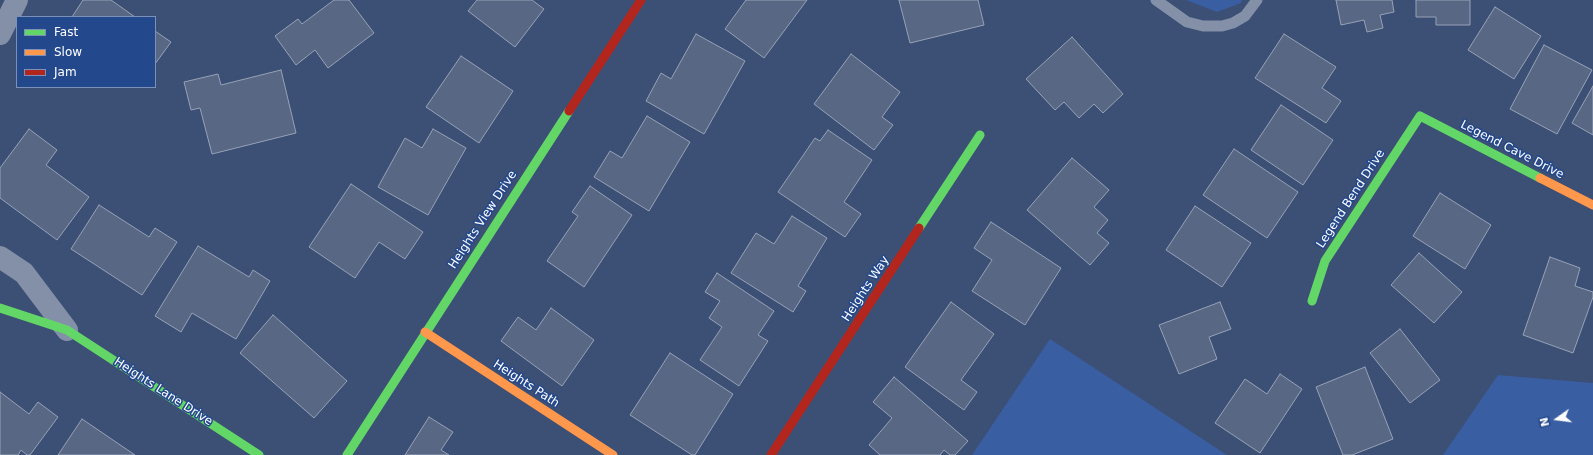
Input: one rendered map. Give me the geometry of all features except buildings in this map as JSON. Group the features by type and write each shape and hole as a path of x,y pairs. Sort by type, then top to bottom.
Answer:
{"street":[{"path":"0,34 16,0"},
{"name":"Heights View Drive","path":"347,455 425,332 641,0"},
{"name":"Legend Cave Drive","path":"1420,116 1593,205"},
{"name":"Legend Bend Drive","path":"1312,301 1325,261 1420,116"},
{"name":"Heights Way","path":"771,455 980,135"},
{"name":"Heights Lane Drive","path":"0,257 24,273 67,330"},
{"name":"Heights Lane Drive","path":"0,308 67,330 259,455"},
{"name":"Heights Path","path":"425,332 613,455"}],"lane":[{"path":"1156,0 1187,22 1203,26 1222,26 1233,23 1245,16 1257,0"}],"shaded area":[{"path":"1186,0 1242,0 1241,3 1217,12"},
{"path":"1050,339 1227,455 972,455"},
{"path":"1498,375 1593,383 1593,455 1443,455"}],"traffic: fast":[{"path":"347,455 569,111"},
{"path":"1312,301 1325,261 1420,116 1540,178"},
{"path":"919,228 980,135"},
{"path":"0,308 67,330 259,455"}],"traffic: slow":[{"path":"1540,178 1593,205"},
{"path":"425,332 613,455"}],"traffic: jam":[{"path":"569,111 641,0"},
{"path":"771,455 919,228"}]}
